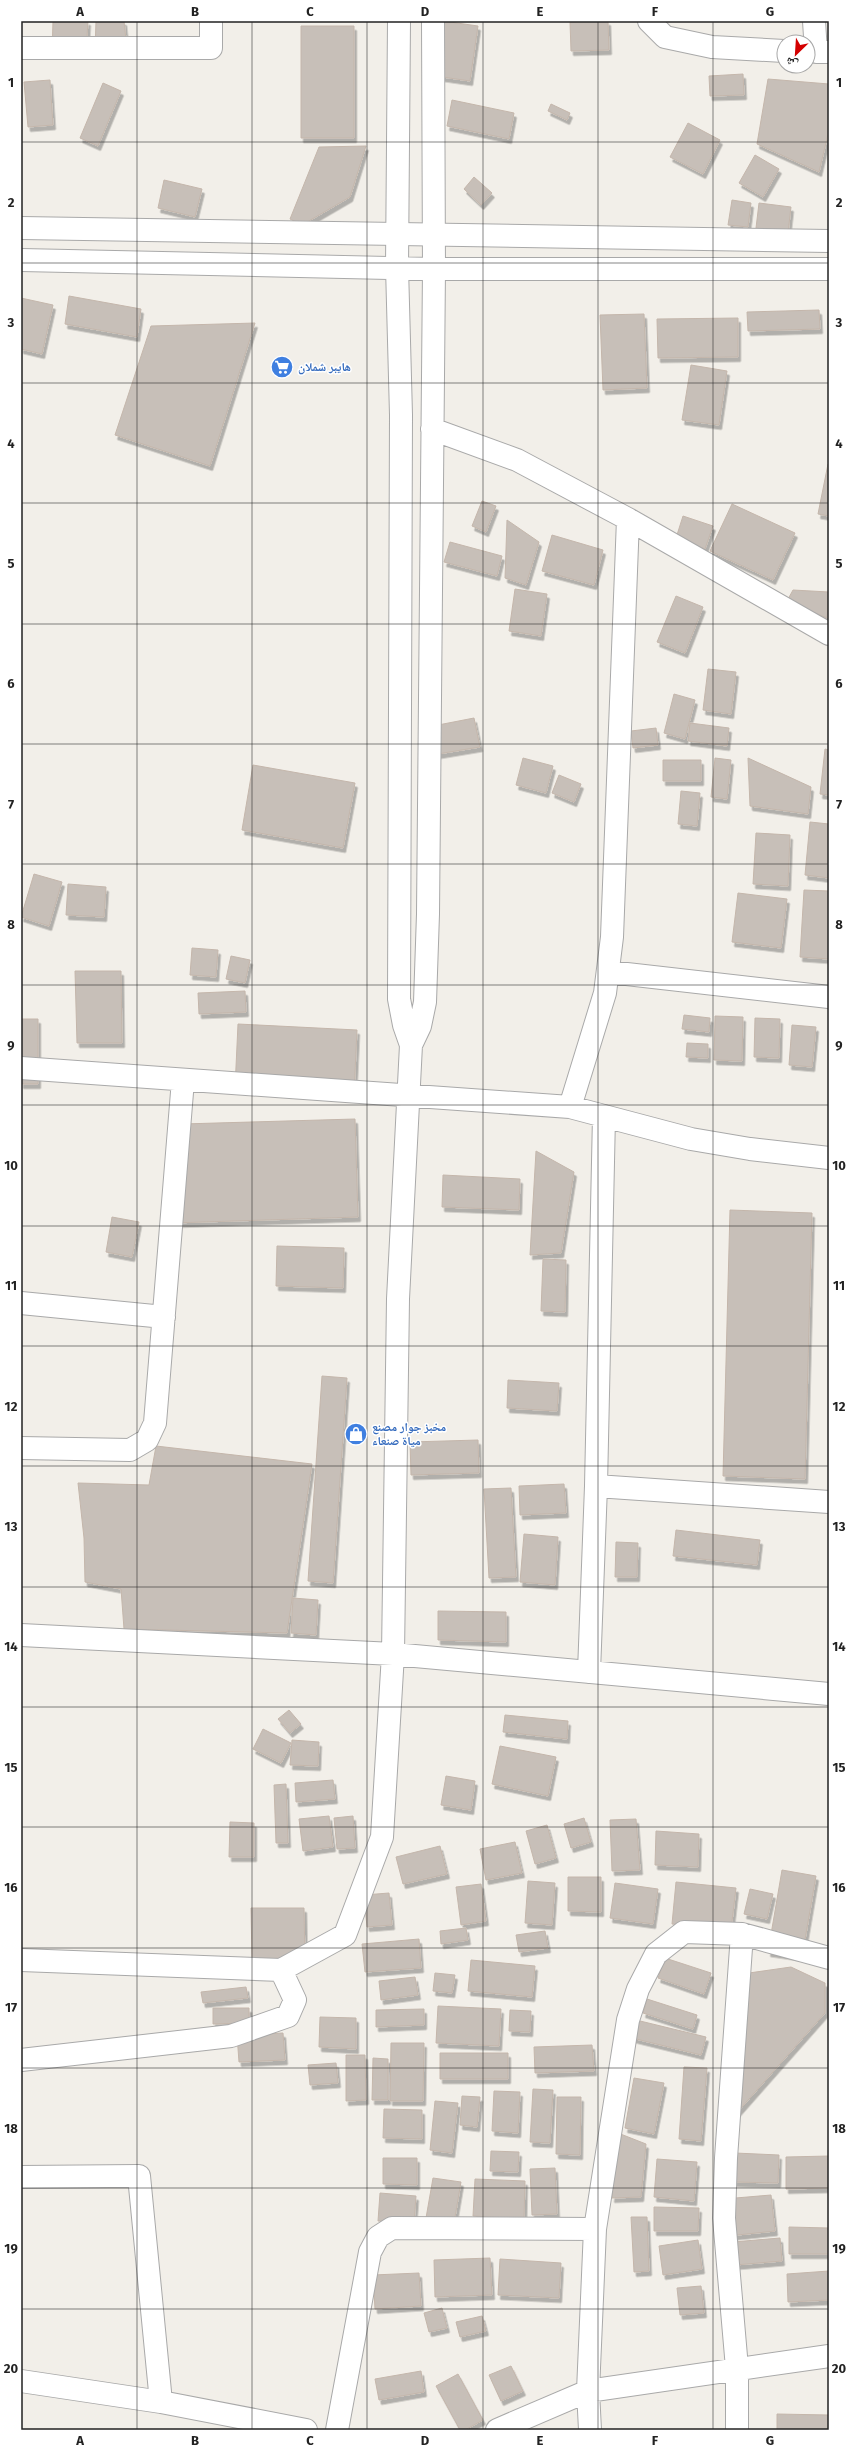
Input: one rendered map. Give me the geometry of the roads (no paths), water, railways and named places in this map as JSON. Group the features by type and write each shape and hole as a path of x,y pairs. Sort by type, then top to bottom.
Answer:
{"street":[{"path":"21,48 211,48 211,21"},
{"path":"399,21 397,233 400,415 399,999 404,1026 411,1045"},
{"path":"21,1960 281,1970 345,1935 382,1837 393,1654 398,1299 411,1045 423,1017 425,1002 428,906 434,270 433,21"},
{"path":"649,21 665,37 712,47 776,51"},
{"path":"814,21 818,52"},
{"path":"21,228 434,233 829,241"},
{"path":"21,260 397,267 434,270 829,269"},
{"path":"432,429 518,460 628,519 829,634"},
{"path":"570,1107 605,993 609,972 612,937 628,519"},
{"path":"609,972 829,997"},
{"path":"21,1068 408,1097 570,1107 691,1139 750,1149 829,1158"},
{"path":"21,1448 130,1450 147,1440 155,1423 183,1080"},
{"path":"589,1672 596,1486 604,1116"},
{"path":"21,1303 164,1317"},
{"path":"596,1486 829,1502"},
{"path":"21,1635 393,1654 829,1694"},
{"path":"590,2430 588,2391 595,2229 628,2020 638,1989 656,1954 684,1932 742,1934 829,1958"},
{"path":"737,2430 737,2368 724,2218 726,2158 742,1934"},
{"path":"21,2060 231,2036 288,2016 295,2000 281,1970"},
{"path":"21,2177 139,2176 161,2402"},
{"path":"337,2430 370,2252 378,2237 392,2228 595,2229"},
{"path":"497,2430 588,2391 737,2368 829,2356"},
{"path":"21,2381 161,2402 306,2430"}],"place":[{"name":"هايبر شملان","path":"282,367"},
{"name":"مخبز جوار مصنع مياة صنعاء","path":"356,1434"}]}
